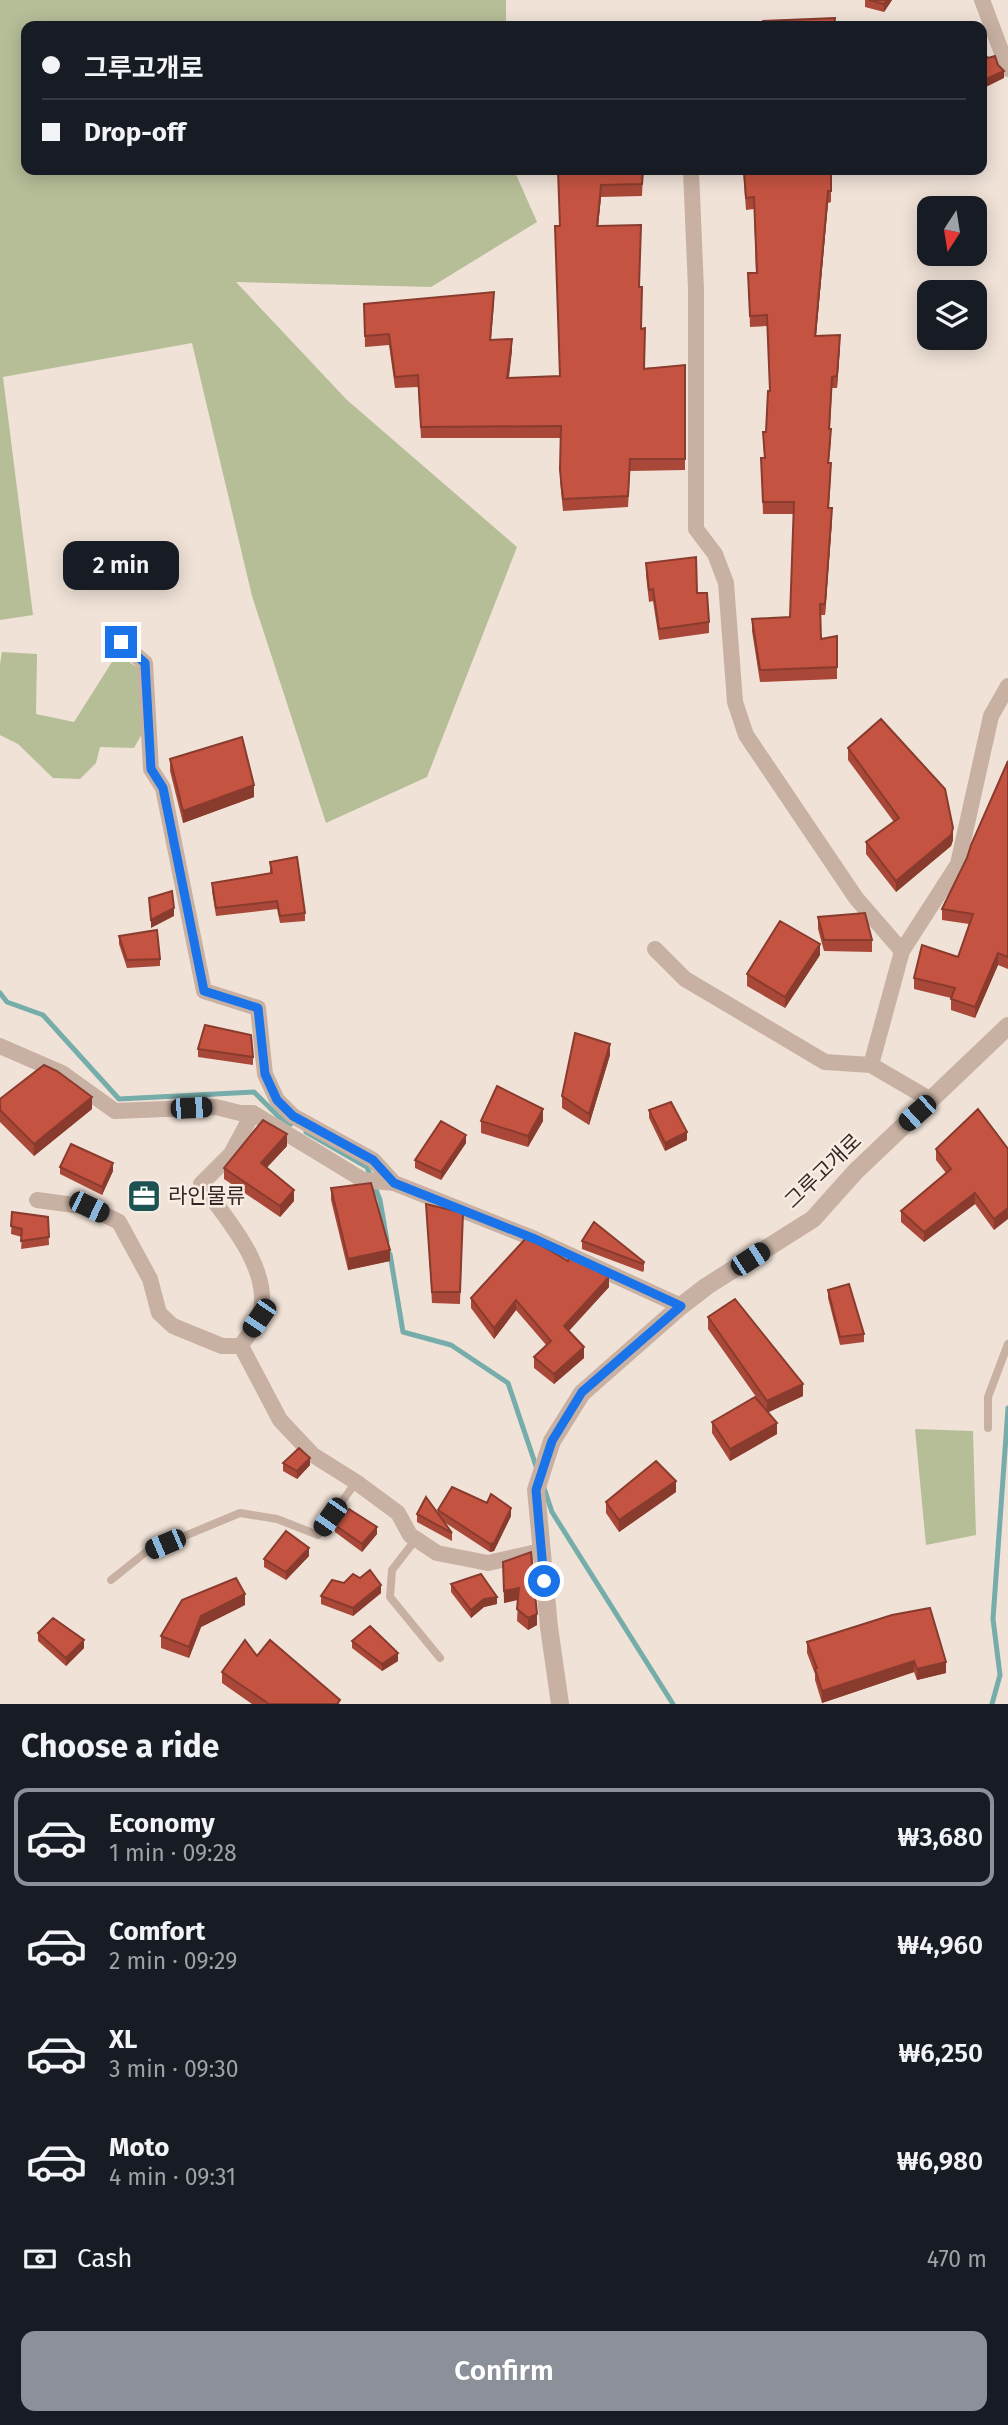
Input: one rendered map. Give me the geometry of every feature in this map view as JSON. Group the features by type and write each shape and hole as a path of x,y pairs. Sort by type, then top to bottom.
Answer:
{"street":[{"path":"982,0 1008,69"},
{"path":"691,175 696,289 696,529 715,554 726,583 735,702 746,735 856,898 902,951"},
{"path":"121,642 145,663 151,769 163,788 204,991 258,1008 265,1074 277,1100 293,1116 373,1160 390,1182"},
{"path":"871,1065 902,951 958,864 991,716 1008,686"},
{"path":"655,949 685,979 825,1062 871,1065 931,1100"},
{"name":"그루고개로","path":"560,1704 536,1490 552,1441 582,1392 707,1286 813,1219 855,1172 1008,1026"},
{"path":"0,1046 62,1073 115,1111 216,1107 253,1113 363,1180 390,1182 535,1239 681,1306"},
{"path":"241,1346 259,1318 261,1290 249,1249 201,1184 231,1154 253,1113"},
{"path":"37,1200 89,1207 119,1222 150,1279 159,1313 173,1326 222,1346 241,1346"},
{"path":"241,1346 281,1420 313,1455 398,1513 410,1535 437,1553 488,1563 541,1551"}],"lane":[{"path":"988,1428 988,1397 1008,1344"},
{"path":"111,1580 146,1552 240,1513 277,1519 318,1535 356,1482"},
{"path":"416,1539 392,1570 390,1597 440,1658"}],"green space":[{"path":"0,0 506,0 506,21 21,21 21,175 516,175 537,222 431,287 236,282 347,400 517,547 427,777 326,823 252,596 192,343 3,377 33,615 0,620"},
{"path":"2,652 37,654 36,714 74,722 117,654 140,669 143,732 134,748 100,747 96,763 80,779 53,778 18,744 0,735"},
{"path":"915,1429 973,1431 976,1535 926,1545"}],"building":[{"path":"869,0 887,0 884,4"},
{"path":"835,18 835,21 763,21"},
{"path":"995,56 1004,71 987,79 987,57"},
{"path":"558,175 643,175 642,184 601,185 597,226 641,225 639,287 642,287 641,329 645,328 644,369 685,365 685,459 630,459 628,496 563,499 560,470 561,426 421,427 418,375 395,377 389,334 365,336 364,304 494,292 490,340 512,339 507,378 560,376 555,226 560,226"},
{"path":"744,175 831,175 815,336 840,335 837,376 832,377 829,429 828,463 831,463 828,508 832,508 825,604 820,604 821,639 837,636 837,667 760,670 752,619 790,617 794,502 763,502 761,458 765,458 763,432 766,432 770,391 767,315 750,316 748,273 757,273 754,197 746,198"},
{"path":"696,557 697,593 707,593 709,622 659,629 653,589 649,590 646,563"},
{"path":"881,719 945,789 953,828 951,835 896,881 866,842 899,818 848,748"},
{"path":"242,737 254,785 183,811 170,759"},
{"path":"1008,761 1008,957 998,953 975,1007 951,999 955,988 914,978 922,945 958,957 973,914 942,909"},
{"path":"297,857 305,913 280,916 277,901 216,908 212,883 272,873 270,862"},
{"path":"172,891 174,908 151,920 149,898"},
{"path":"865,913 872,940 824,940 818,917"},
{"path":"780,921 820,944 785,997 747,974"},
{"path":"157,930 160,959 127,960 119,936"},
{"path":"205,1025 251,1035 253,1057 198,1049"},
{"path":"575,1033 610,1044 589,1114 562,1096"},
{"path":"44,1065 57,1071 92,1097 34,1144 0,1110 0,1099"},
{"path":"497,1086 543,1109 528,1136 481,1121"},
{"path":"671,1102 687,1132 665,1143 649,1110"},
{"path":"978,1109 1008,1149 1008,1208 994,1219 975,1193 924,1232 901,1211 951,1169 936,1149"},
{"path":"263,1120 287,1134 261,1163 294,1190 280,1206 224,1168"},
{"path":"441,1121 466,1135 441,1172 415,1160"},
{"path":"71,1144 113,1163 102,1187 60,1167"},
{"path":"371,1183 390,1250 348,1259 331,1188"},
{"path":"426,1204 463,1213 460,1292 432,1292"},
{"path":"12,1212 48,1217 49,1237 21,1241 22,1229 11,1226"},
{"path":"594,1222 644,1262 643,1264 582,1241"},
{"path":"527,1237 568,1261 570,1256 609,1277 564,1326 584,1347 554,1374 534,1357 551,1341 516,1300 494,1328 471,1298"},
{"path":"849,1284 864,1334 840,1337 828,1290"},
{"path":"735,1299 803,1384 767,1401 708,1317"},
{"path":"755,1397 777,1423 730,1449 712,1422"},
{"path":"299,1448 310,1458 297,1471 283,1463"},
{"path":"656,1461 676,1481 619,1520 606,1502"},
{"path":"452,1487 487,1503 491,1494 511,1508 494,1543 490,1544 438,1510"},
{"path":"426,1497 452,1533 417,1514"},
{"path":"349,1509 377,1527 362,1544 335,1525"},
{"path":"286,1531 309,1548 286,1572 264,1559"},
{"path":"531,1552 537,1614 528,1618 517,1609 519,1588 504,1591 503,1562"},
{"path":"370,1570 381,1585 353,1608 321,1596 332,1580 344,1583 353,1574 360,1578"},
{"path":"481,1574 497,1597 484,1599 471,1610 451,1584"},
{"path":"236,1578 245,1594 201,1616 189,1647 161,1636 182,1600"},
{"path":"930,1608 946,1662 917,1669 914,1661 822,1691 807,1642 892,1615"},
{"path":"53,1618 84,1640 66,1658 38,1633"},
{"path":"370,1626 398,1653 382,1664 352,1641"},
{"path":"245,1640 257,1656 270,1640 340,1700 337,1704 269,1704 222,1672"}],"waterway":[{"path":"0,993 7,1002 43,1015 119,1099 254,1092 278,1116 291,1124"},
{"path":"306,1132 367,1167 380,1200 387,1241"},
{"path":"390,1254 403,1332 451,1345 508,1383 537,1469"},
{"path":"992,1704 1000,1675 993,1619 1008,1408"},
{"path":"543,1485 552,1512 673,1704"}],"place":[{"name":"라인물류","path":"144,1196"}],"route":[{"path":"121,642 145,663 151,769 163,788 204,991 258,1008 265,1074 277,1100 293,1116 373,1160 394,1183 535,1239 681,1306 582,1392 552,1441 536,1490 544,1581"}]}
